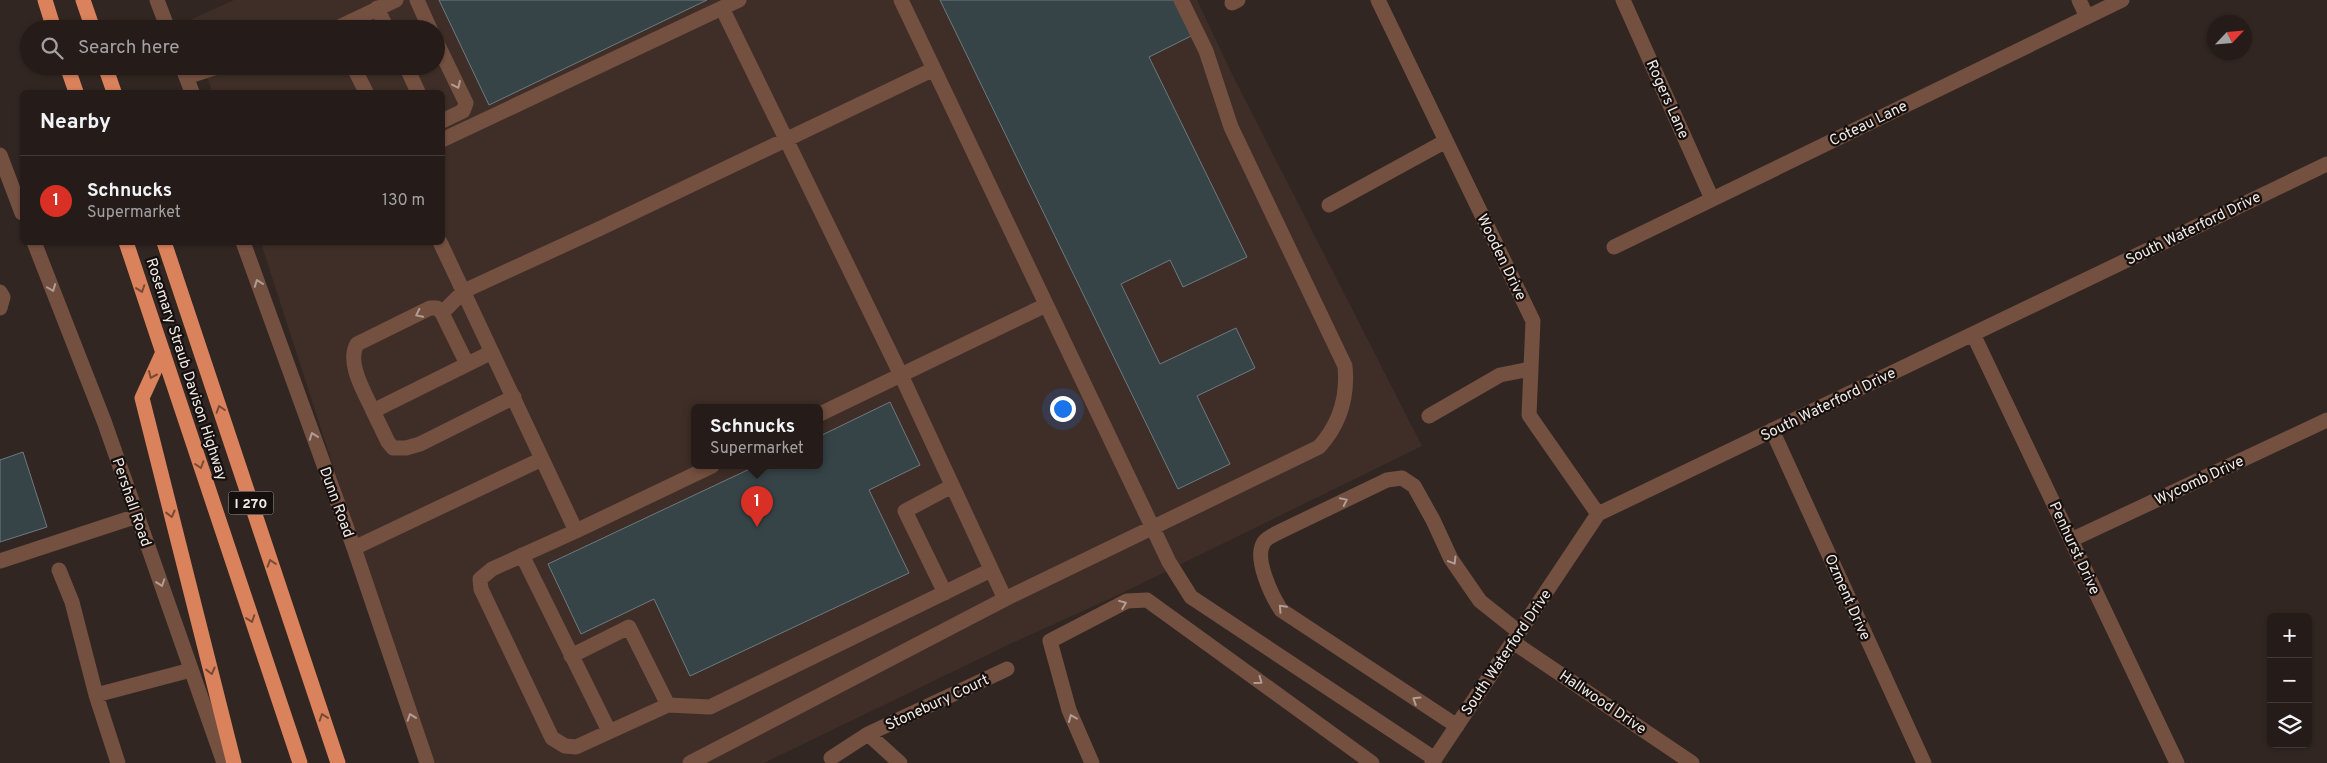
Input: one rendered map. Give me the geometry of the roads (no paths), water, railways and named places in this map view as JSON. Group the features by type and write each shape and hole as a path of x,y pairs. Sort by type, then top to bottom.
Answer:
{"highway":[{"path":"45,0 51,20"},
{"path":"83,0 90,20"},
{"path":"70,75 75,90"},
{"path":"108,75 113,90"},
{"name":"Rosemary Straub Davison Highway","path":"127,245 300,763"},
{"name":"Rosemary Straub Davison Highway","path":"165,245 338,763"},
{"path":"162,352 142,398 234,763"}],"street":[{"path":"157,0 165,20"},
{"path":"353,20 396,0"},
{"path":"416,0 426,20"},
{"path":"445,139 740,0"},
{"path":"901,0 1169,562 1191,597 1433,761"},
{"path":"690,763 1005,599 1319,448 1331,434 1339,415 1346,378 1345,366 1230,127 1206,51 1181,0"},
{"name":"Wooden Drive","path":"1378,0 1533,321 1529,415 1598,514"},
{"name":"Rogers Lane","path":"1623,0 1712,199"},
{"path":"2079,0 2087,17"},
{"name":"Coteau Lane","path":"1614,247 2122,0"},
{"path":"377,8 383,20"},
{"path":"722,8 900,375 1005,599"},
{"path":"445,60 466,103 463,111 445,120"},
{"path":"442,313 464,291 934,69"},
{"path":"185,75 191,90"},
{"path":"358,75 365,90"},
{"path":"410,75 417,90"},
{"path":"1329,205 1446,141"},
{"path":"0,155 20,208"},
{"name":"South Waterford Drive","path":"1433,761 1598,514 2327,164"},
{"name":"Pershall Road","path":"35,245 104,421 224,763"},
{"name":"Dunn Road","path":"244,245 354,548 427,763"},
{"path":"441,245 576,531"},
{"path":"0,292 4,297 0,308"},
{"path":"823,413 1046,305"},
{"path":"467,364 442,313 437,308 430,308 357,344 354,349 354,362 373,411 388,442 393,448 406,448 420,444 514,397"},
{"name":"Penhurst Drive","path":"1973,334 2178,763"},
{"path":"373,411 492,352"},
{"path":"1429,416 1500,375 1531,369"},
{"name":"Wycomb Drive","path":"2071,540 2327,420"},
{"name":"Ozment Drive","path":"1772,430 1924,763"},
{"path":"354,548 542,459"},
{"path":"706,469 522,555 480,579 480,589 552,738 565,746 576,747 668,705 710,707 992,570"},
{"name":"Hallwood Drive","path":"1457,726 1280,610 1269,590 1261,554 1264,542 1277,533 1387,480 1402,478 1414,486 1433,520 1451,559 1480,601 1516,637 1692,763"},
{"path":"945,593 905,511 952,486"},
{"path":"0,562 137,516"},
{"path":"522,555 609,732"},
{"path":"59,570 72,602 96,695 118,763"},
{"path":"1092,763 1069,710 1050,641 1127,601 1147,600 1372,763"},
{"path":"571,656 629,627 668,705"},
{"name":"Stonebury Court","path":"831,758 868,734 1007,669"},
{"path":"96,695 191,670"},
{"name":"Stonebury Court","path":"868,734 900,763"}],"place":[{"name":"Schnucks","path":"757,527"}]}
